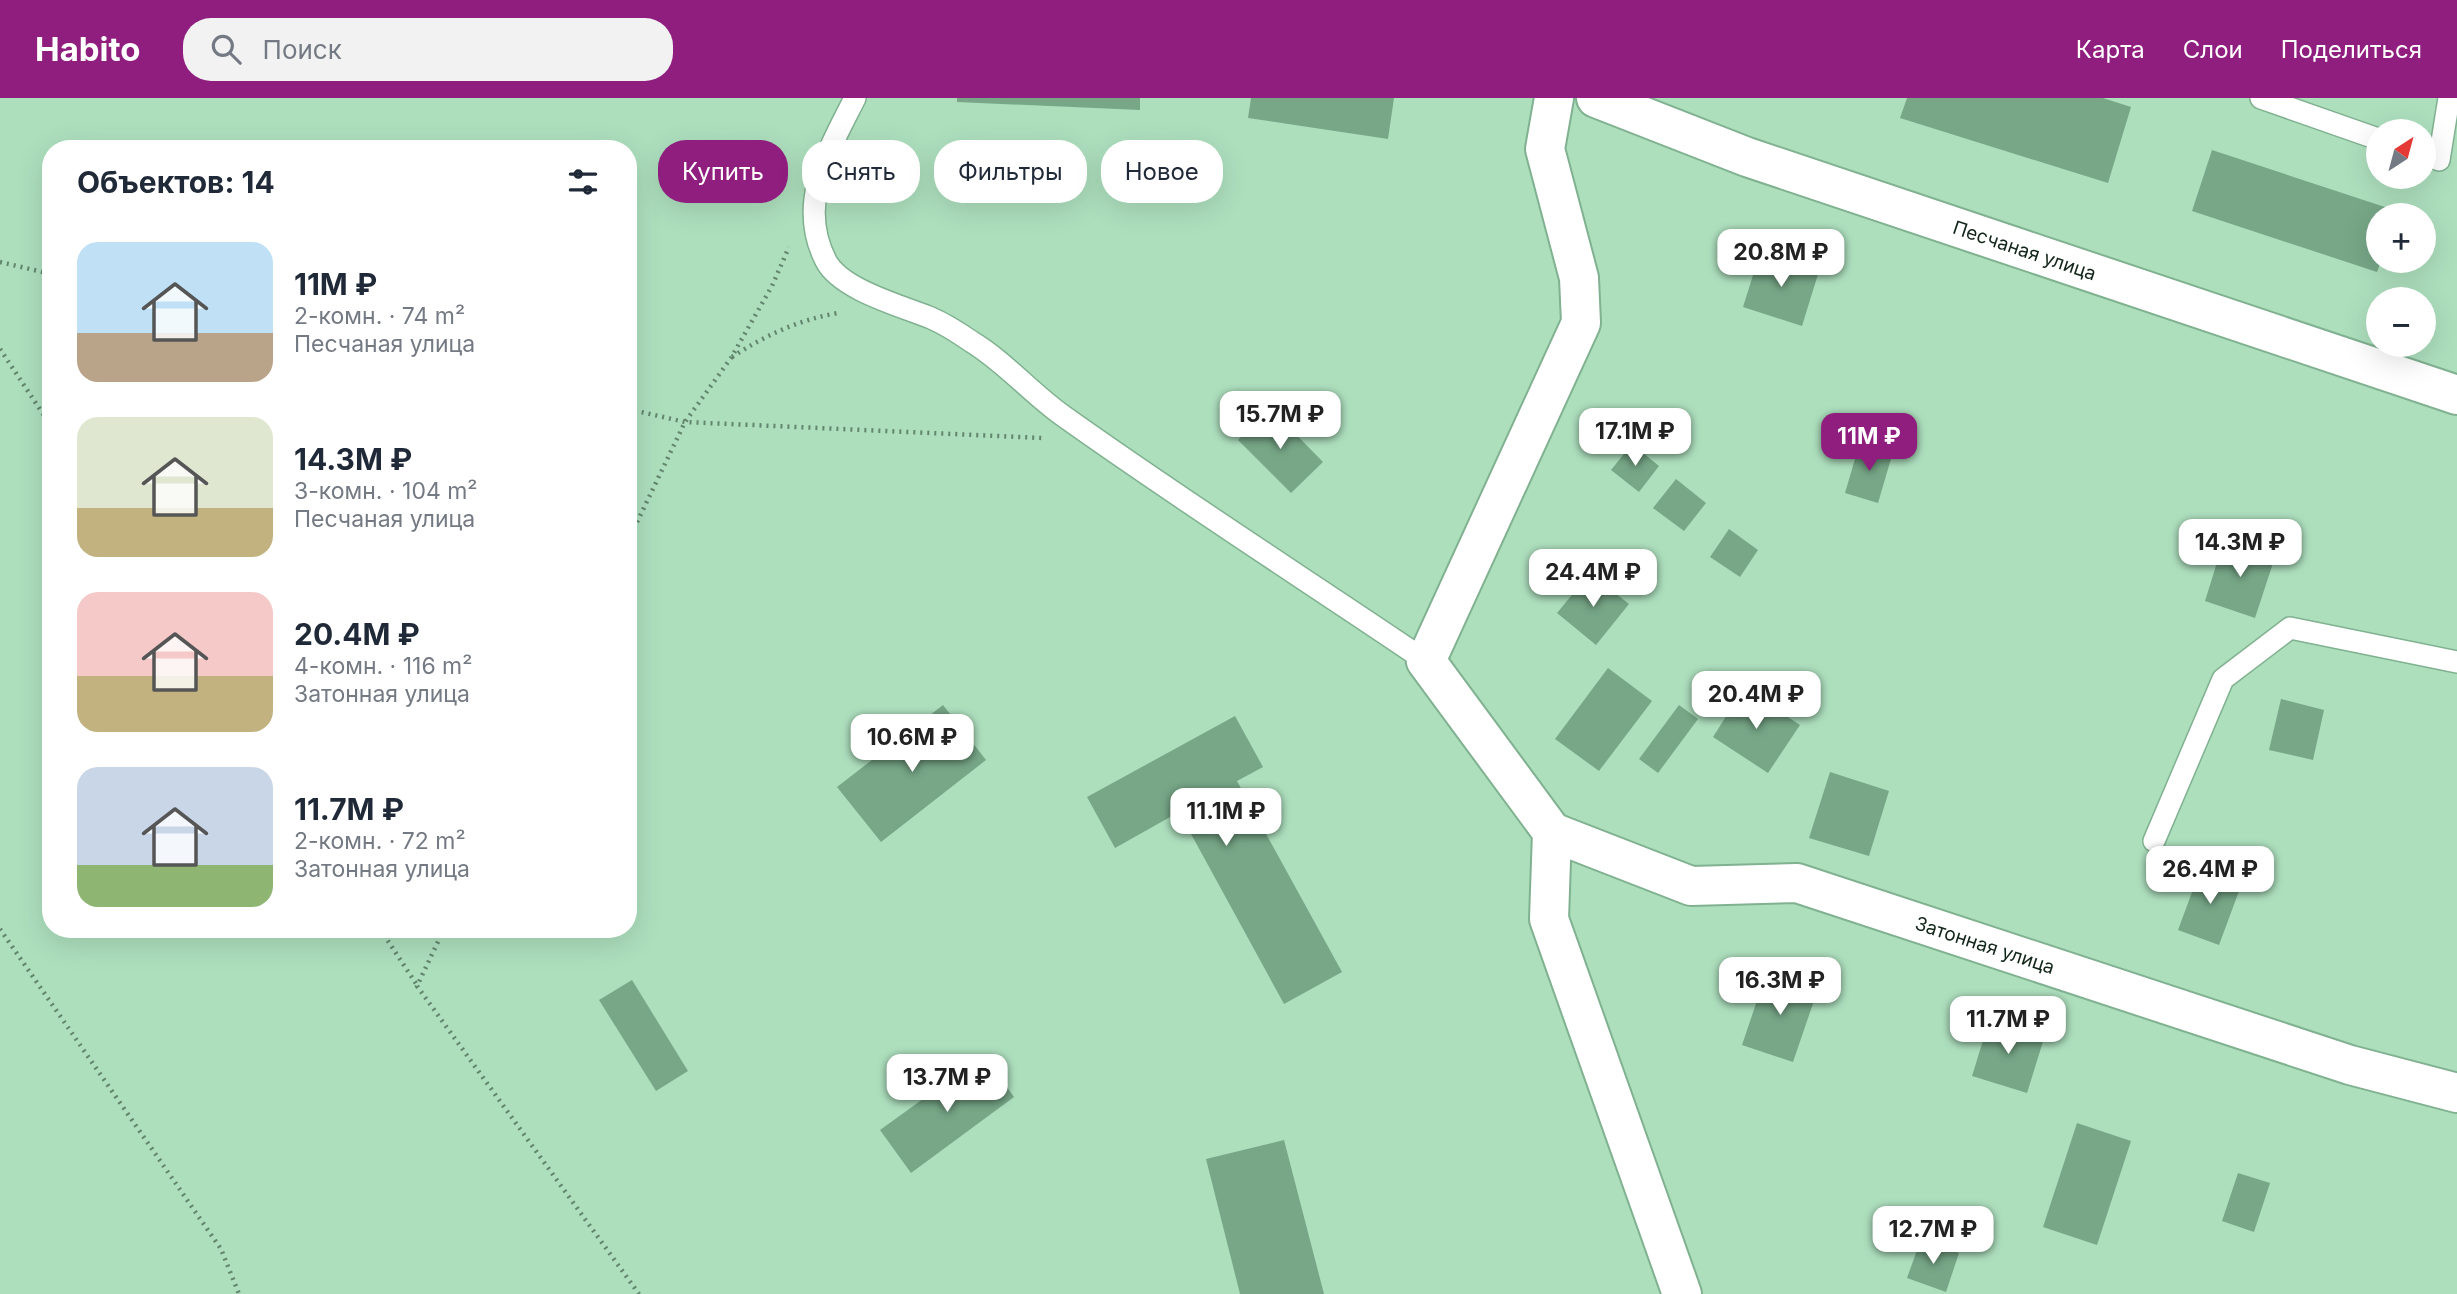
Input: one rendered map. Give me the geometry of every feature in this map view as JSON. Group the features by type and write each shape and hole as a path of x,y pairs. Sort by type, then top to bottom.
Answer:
{"street":[{"path":"1553,98 1545,149 1579,278 1581,323 1426,661 1552,832 1549,919 1682,1294"},
{"name":"Песчаная улица","path":"1596,98 1747,157 2457,395"},
{"name":"Затонная улица","path":"1552,832 1691,886 1797,883 2350,1065 2457,1093"}],"lane":[{"path":"834,140 855,98"},
{"path":"2262,98 2366,135"},
{"path":"2440,156 2449,98"},
{"path":"813,203 814,234 827,264 853,285 933,319 975,343 1060,414 1426,661"},
{"path":"2154,841 2223,679 2290,628 2457,662"}],"path":[{"path":"637,522 685,422 731,358 772,286 810,203"},
{"path":"0,262 42,272"},
{"path":"731,358 767,334 811,318 890,303"},
{"path":"0,349 42,412"},
{"path":"637,411 685,422 1101,441"},
{"path":"0,929 221,1249 239,1294"},
{"path":"386,938 639,1294"},
{"path":"418,986 440,938"}],"building":[{"path":"957,98 1140,98 1140,110 957,102"},
{"path":"1251,98 1394,98 1388,139 1248,118"},
{"path":"1907,98 2103,98 2131,107 2108,183 1900,118"},
{"path":"2212,150 2373,203 2366,203 2366,268 2192,211"},
{"path":"1760,253 1819,271 1802,326 1743,307"},
{"path":"1270,408 1323,462 1291,493 1238,440"},
{"path":"1860,442 1893,452 1878,503 1845,493"},
{"path":"1632,444 1659,466 1639,492 1611,470"},
{"path":"1676,479 1706,503 1684,531 1653,508"},
{"path":"1729,529 1758,550 1740,577 1710,557"},
{"path":"2224,540 2275,557 2255,618 2205,601"},
{"path":"1590,573 1629,604 1596,645 1557,613"},
{"path":"1608,668 1652,701 1599,771 1555,739"},
{"path":"1744,688 1800,725 1768,773 1713,737"},
{"path":"2281,699 2324,710 2313,760 2269,750"},
{"path":"943,705 986,760 881,842 837,787"},
{"path":"1679,705 1698,719 1658,773 1639,759"},
{"path":"1235,716 1263,767 1237,781 1342,972 1284,1004 1179,812 1115,848 1087,797"},
{"path":"1830,772 1889,791 1869,856 1809,838"},
{"path":"2201,868 2242,883 2219,945 2178,930"},
{"path":"1767,971 1818,989 1793,1062 1742,1045"},
{"path":"632,980 688,1071 656,1091 599,1000"},
{"path":"1990,1018 2045,1035 2027,1093 1972,1076"},
{"path":"984,1055 1014,1097 911,1173 880,1130"},
{"path":"2077,1123 2131,1141 2097,1245 2043,1227"},
{"path":"1284,1140 1324,1294 1240,1294 1206,1159"},
{"path":"2238,1173 2270,1183 2254,1232 2222,1221"},
{"path":"1921,1239 1959,1253 1946,1292 1907,1278"}]}
